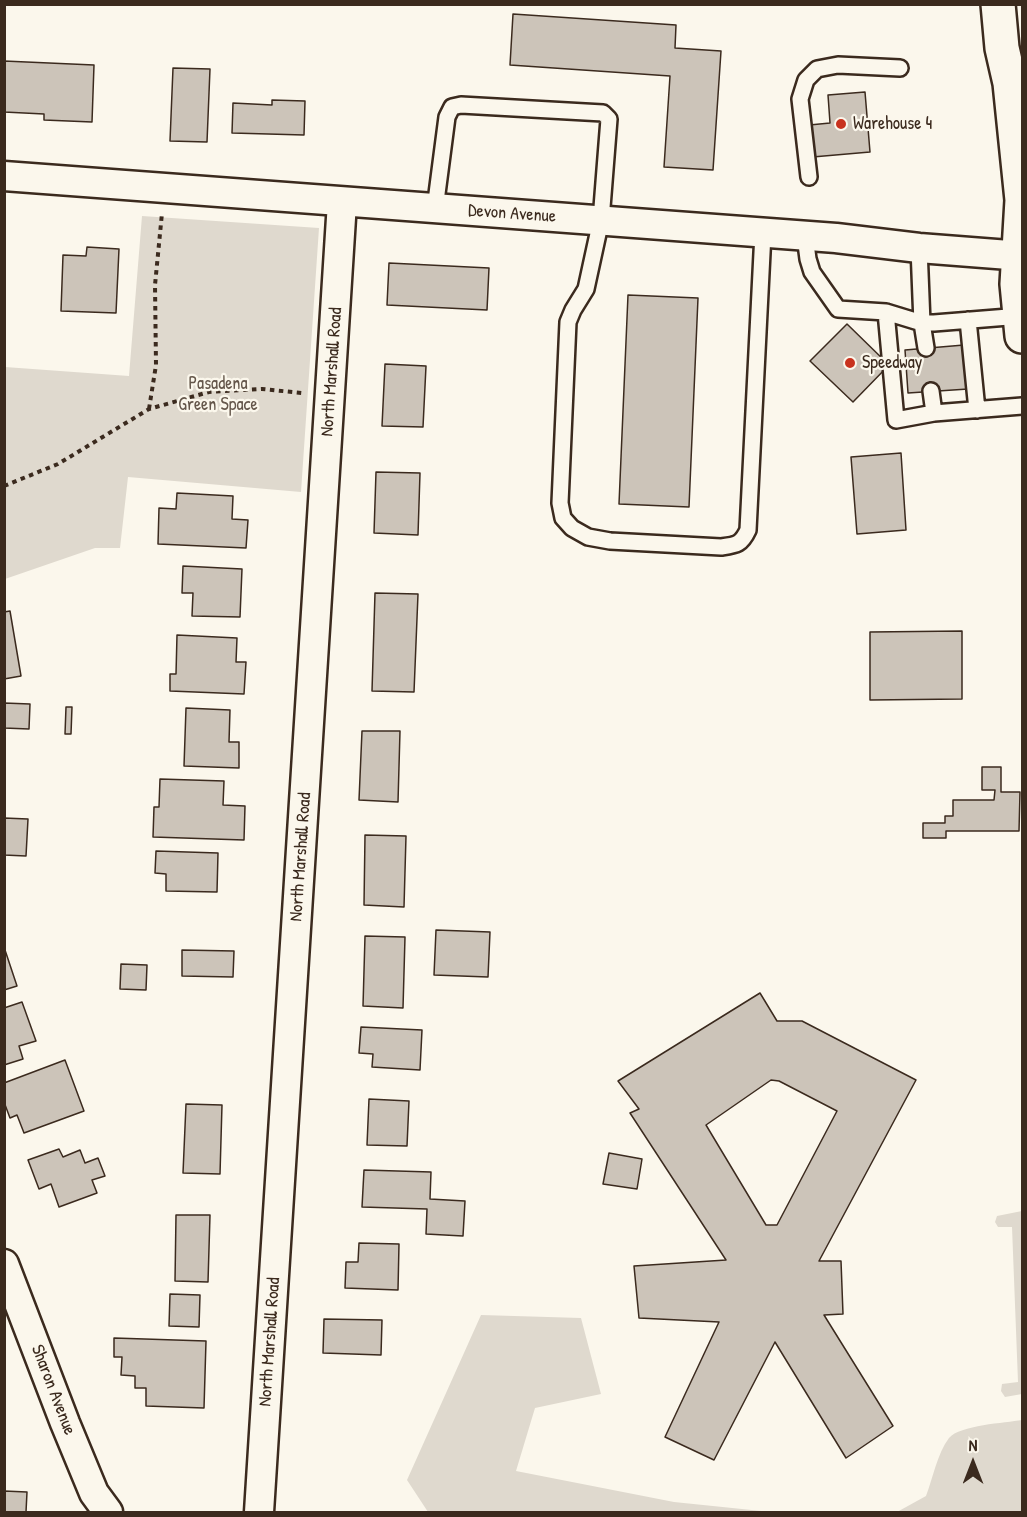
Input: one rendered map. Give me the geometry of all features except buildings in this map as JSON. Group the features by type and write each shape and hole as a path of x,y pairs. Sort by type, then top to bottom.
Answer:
{"main road":[{"path":"998,4 1002,48 1010,83 1022,200 1021,256 1017,284 1022,326"}],"street":[{"name":"Devon Avenue","path":"4,177 763,232 1021,256"},
{"name":"North Marshall Road","path":"259,1512 342,202"},
{"name":"Sharon Avenue","path":"4,1264 94,1493 108,1512"}],"lane":[{"path":"809,177 800,99 806,80 817,69 838,65 900,68"},
{"path":"435,208 447,117 452,107 461,105 603,113 609,118 601,220 586,289 568,322 560,502 563,518 572,528 588,537 610,541 721,547 734,545 744,540 748,530 763,232"},
{"path":"805,236 812,272 838,309 886,312 922,322 968,320 1022,326"},
{"path":"919,248 922,322 926,348"},
{"path":"886,312 896,420 934,413 1023,406"},
{"path":"968,320 977,410"},
{"path":"932,391 934,413"}],"path":[{"path":"149,409 156,365 155,285 164,188"},
{"path":"4,486 58,464 149,409 209,392 262,389 330,395"}],"green space":[{"name":"Pasadena Green Space","path":"142,216 319,228 301,492 128,477 120,548 95,548 5,579 5,367 129,376"},
{"path":"1022,1211 1022,1394 1005,1397 1001,1391 1002,1384 1018,1382 1012,1227 998,1227 995,1222 997,1216"},
{"path":"481,1315 581,1318 601,1394 535,1408 516,1471 674,1502 771,1512 428,1512 407,1480"},
{"path":"1022,1420 1022,1512 897,1512 926,1496 941,1451 949,1438 972,1427"}],"place":[{"name":"Warehouse 4","path":"841,124"},
{"name":"Speedway","path":"850,363"}]}
